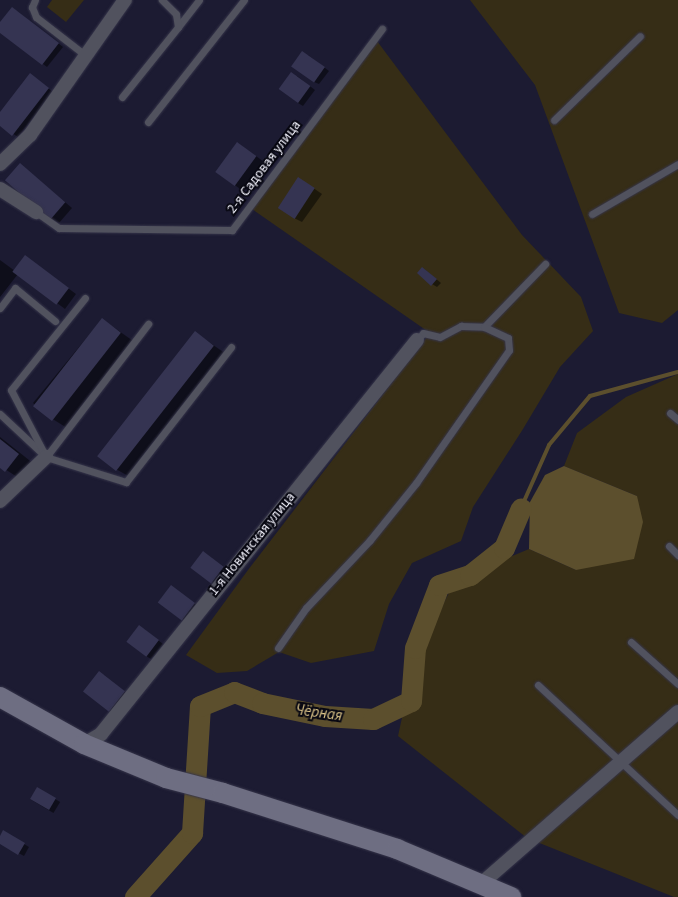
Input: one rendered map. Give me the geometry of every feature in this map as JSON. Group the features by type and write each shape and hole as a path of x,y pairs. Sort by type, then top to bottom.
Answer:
{"main road":[{"path":"0,697 84,744 166,778 223,793 397,848 511,897"}],"street":[{"path":"0,164 30,135 125,0"},
{"path":"0,189 36,212"},
{"name":"1-я Новинская улица","path":"84,744 101,734 417,340"},
{"path":"0,501 46,457"},
{"path":"482,883 678,712"}],"lane":[{"path":"35,0 32,7 36,17 85,55"},
{"path":"162,0 176,14 178,26"},
{"path":"122,97 199,0"},
{"path":"148,122 244,0"},
{"name":"2-я Садовая улица","path":"36,212 59,228 232,230 382,29"},
{"path":"554,120 640,36"},
{"path":"592,214 678,164"},
{"path":"484,327 545,264"},
{"path":"0,308 15,288 56,321"},
{"path":"46,457 11,390 85,298"},
{"path":"46,457 148,324"},
{"path":"278,648 306,608 370,540 416,483 508,350 508,338 484,327 461,326 440,337 424,333 417,340"},
{"path":"0,414 46,457 126,482 231,347"},
{"path":"670,413 678,420"},
{"path":"668,546 678,555"},
{"path":"631,642 678,684"},
{"path":"538,684 678,815"}],"shaded area":[{"path":"52,0 84,0 66,22 47,7"},
{"path":"470,0 678,0 678,310 662,323 619,313 535,85"},
{"path":"377,41 522,235 581,297 593,331 560,367 473,507 461,541 412,563 389,604 374,651 311,663 279,652 247,671 217,673 186,655 248,570 430,333 252,209"},
{"path":"678,374 678,897 674,897 527,838 398,736 413,667 455,580 529,549 576,570 637,496 564,466 577,433 626,397"},
{"path":"564,466 637,496 643,522 634,559 576,570 529,549 530,502 545,475"}],"building":[{"path":"12,7 59,43 42,65 0,33 0,22"},
{"path":"302,51 325,67 314,83 291,67"},
{"path":"291,72 310,86 298,103 279,89"},
{"path":"30,73 49,88 12,136 0,126 0,112"},
{"path":"237,142 256,156 235,186 215,172"},
{"path":"20,163 65,202 50,220 5,180"},
{"path":"298,177 315,188 295,219 278,208"},
{"path":"25,255 69,288 56,305 12,272"},
{"path":"422,267 437,279 431,286 417,273"},
{"path":"102,318 121,333 52,421 33,406"},
{"path":"195,331 214,346 116,471 97,456"},
{"path":"0,439 19,454 5,472 0,468"},
{"path":"203,551 224,567 211,583 190,568"},
{"path":"171,585 195,603 182,621 158,603"},
{"path":"139,625 159,640 146,657 126,642"},
{"path":"99,671 125,691 109,712 83,691"},
{"path":"37,787 56,798 49,810 30,799"},
{"path":"3,830 25,843 18,855 0,844 0,836"}],"waterway":[{"path":"521,508 549,445 590,396 678,372"},
{"name":"Чёрная","path":"135,897 192,833 200,706 234,692 262,703 325,716 373,719 411,701 415,648 439,585 470,575 504,548 521,508"}]}
